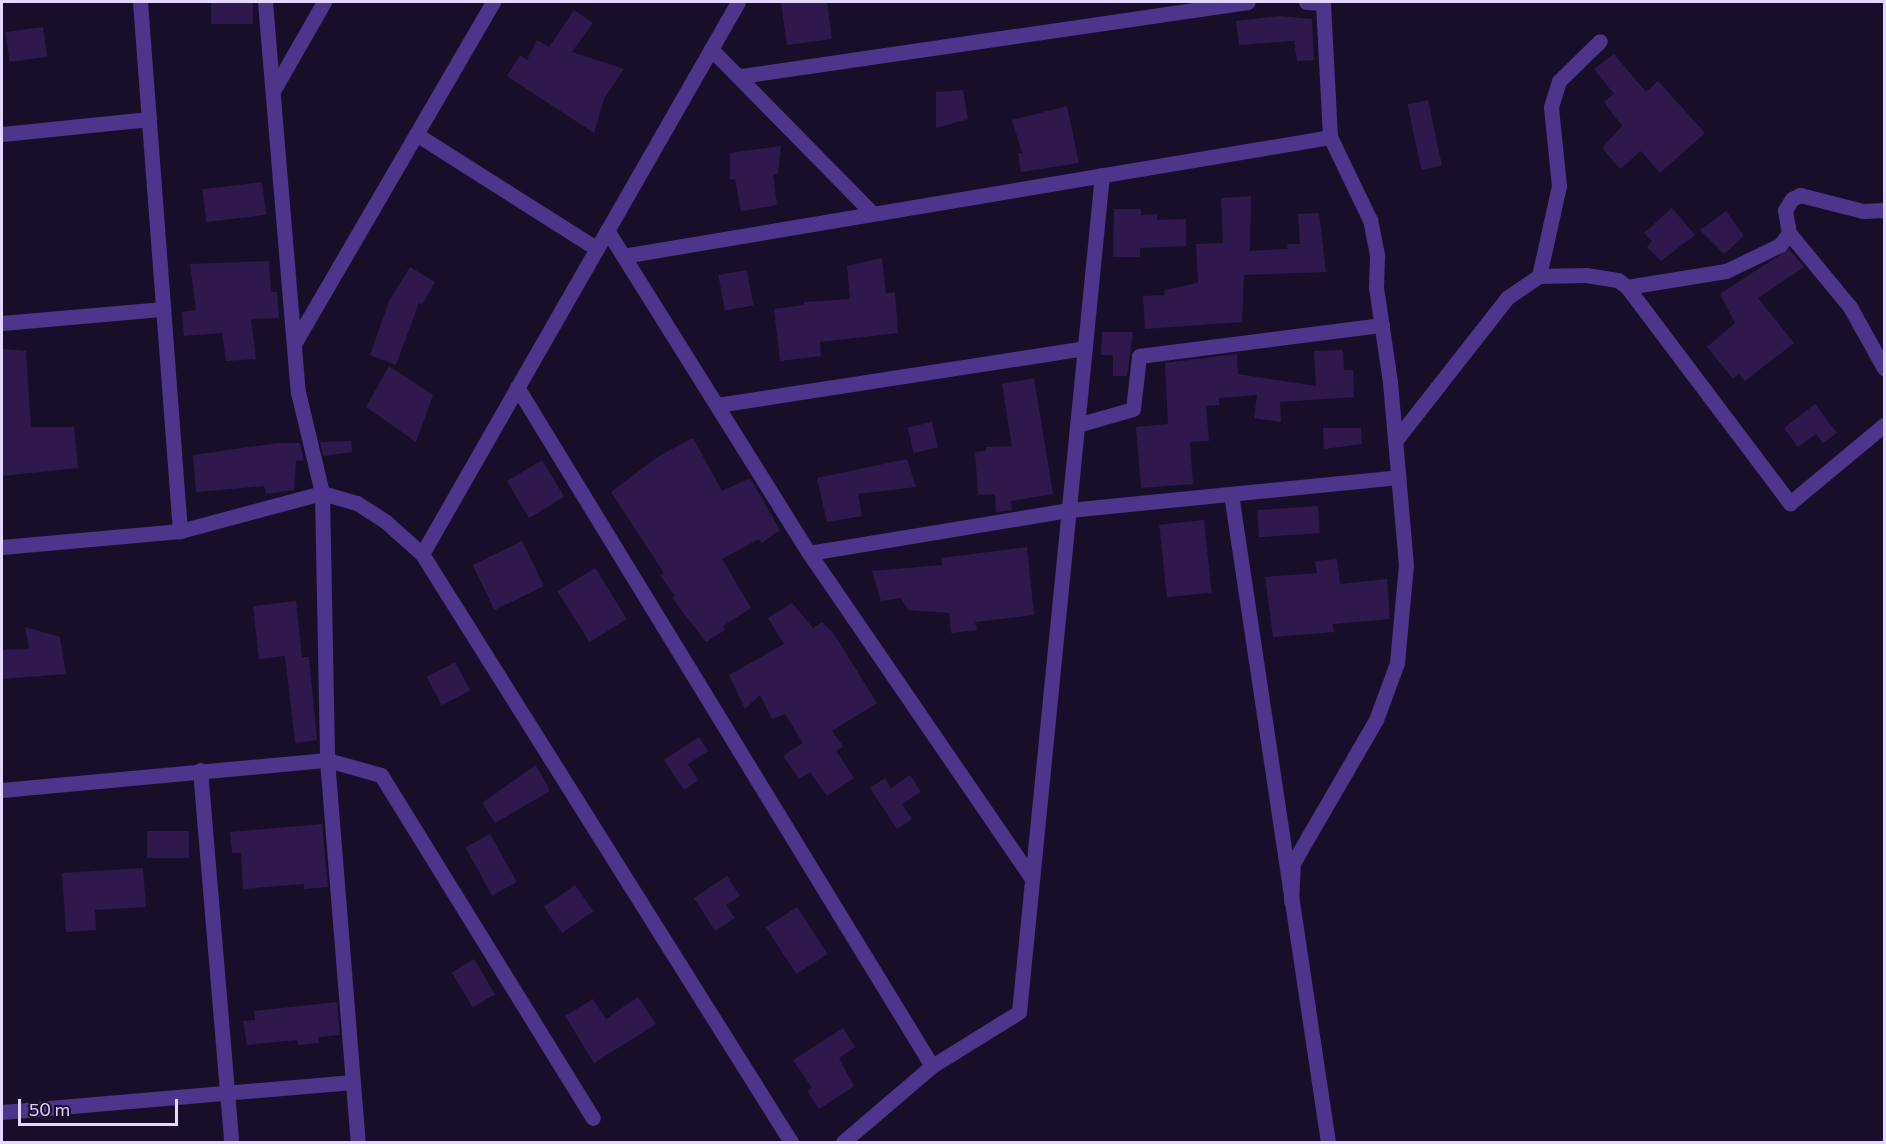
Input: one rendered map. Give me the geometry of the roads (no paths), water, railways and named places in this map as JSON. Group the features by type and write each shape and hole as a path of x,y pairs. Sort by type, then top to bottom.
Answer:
{"street":[{"path":"140,2 180,531"},
{"path":"265,2 298,392 322,493 327,760 358,1143"},
{"path":"273,91 324,2"},
{"path":"294,344 493,2"},
{"path":"422,554 738,2"},
{"path":"741,76 1248,2"},
{"path":"1291,901 1293,863 1376,720 1397,663 1406,565 1395,441 1376,287 1377,255 1371,220 1330,137 1323,2 1306,2"},
{"path":"1539,276 1558,186 1551,107 1559,81 1600,41"},
{"path":"711,49 741,76 873,213"},
{"path":"2,134 149,119"},
{"path":"416,134 597,249"},
{"path":"624,256 1330,137"},
{"path":"843,1143 932,1066 1019,1012 1102,175"},
{"path":"1884,210 1863,211 1800,195 1792,199 1785,210 1789,233 1850,307 1884,368"},
{"path":"607,230 809,553 1032,879"},
{"path":"1627,287 1726,271 1780,245 1789,233"},
{"path":"1395,441 1508,297 1539,276 1587,275 1618,280 1627,287 1790,503 1884,426"},
{"path":"2,323 163,309"},
{"path":"1077,425 1134,409 1139,356 1382,325"},
{"path":"717,405 1085,348"},
{"path":"517,387 932,1066"},
{"path":"809,553 1069,510 1398,477"},
{"path":"2,548 180,531 322,493 357,503 386,522 422,554 791,1143"},
{"path":"1231,494 1328,1143"},
{"path":"2,790 327,760 381,775 593,1119"},
{"path":"200,770 231,1143"},
{"path":"2,1112 353,1082"}]}
